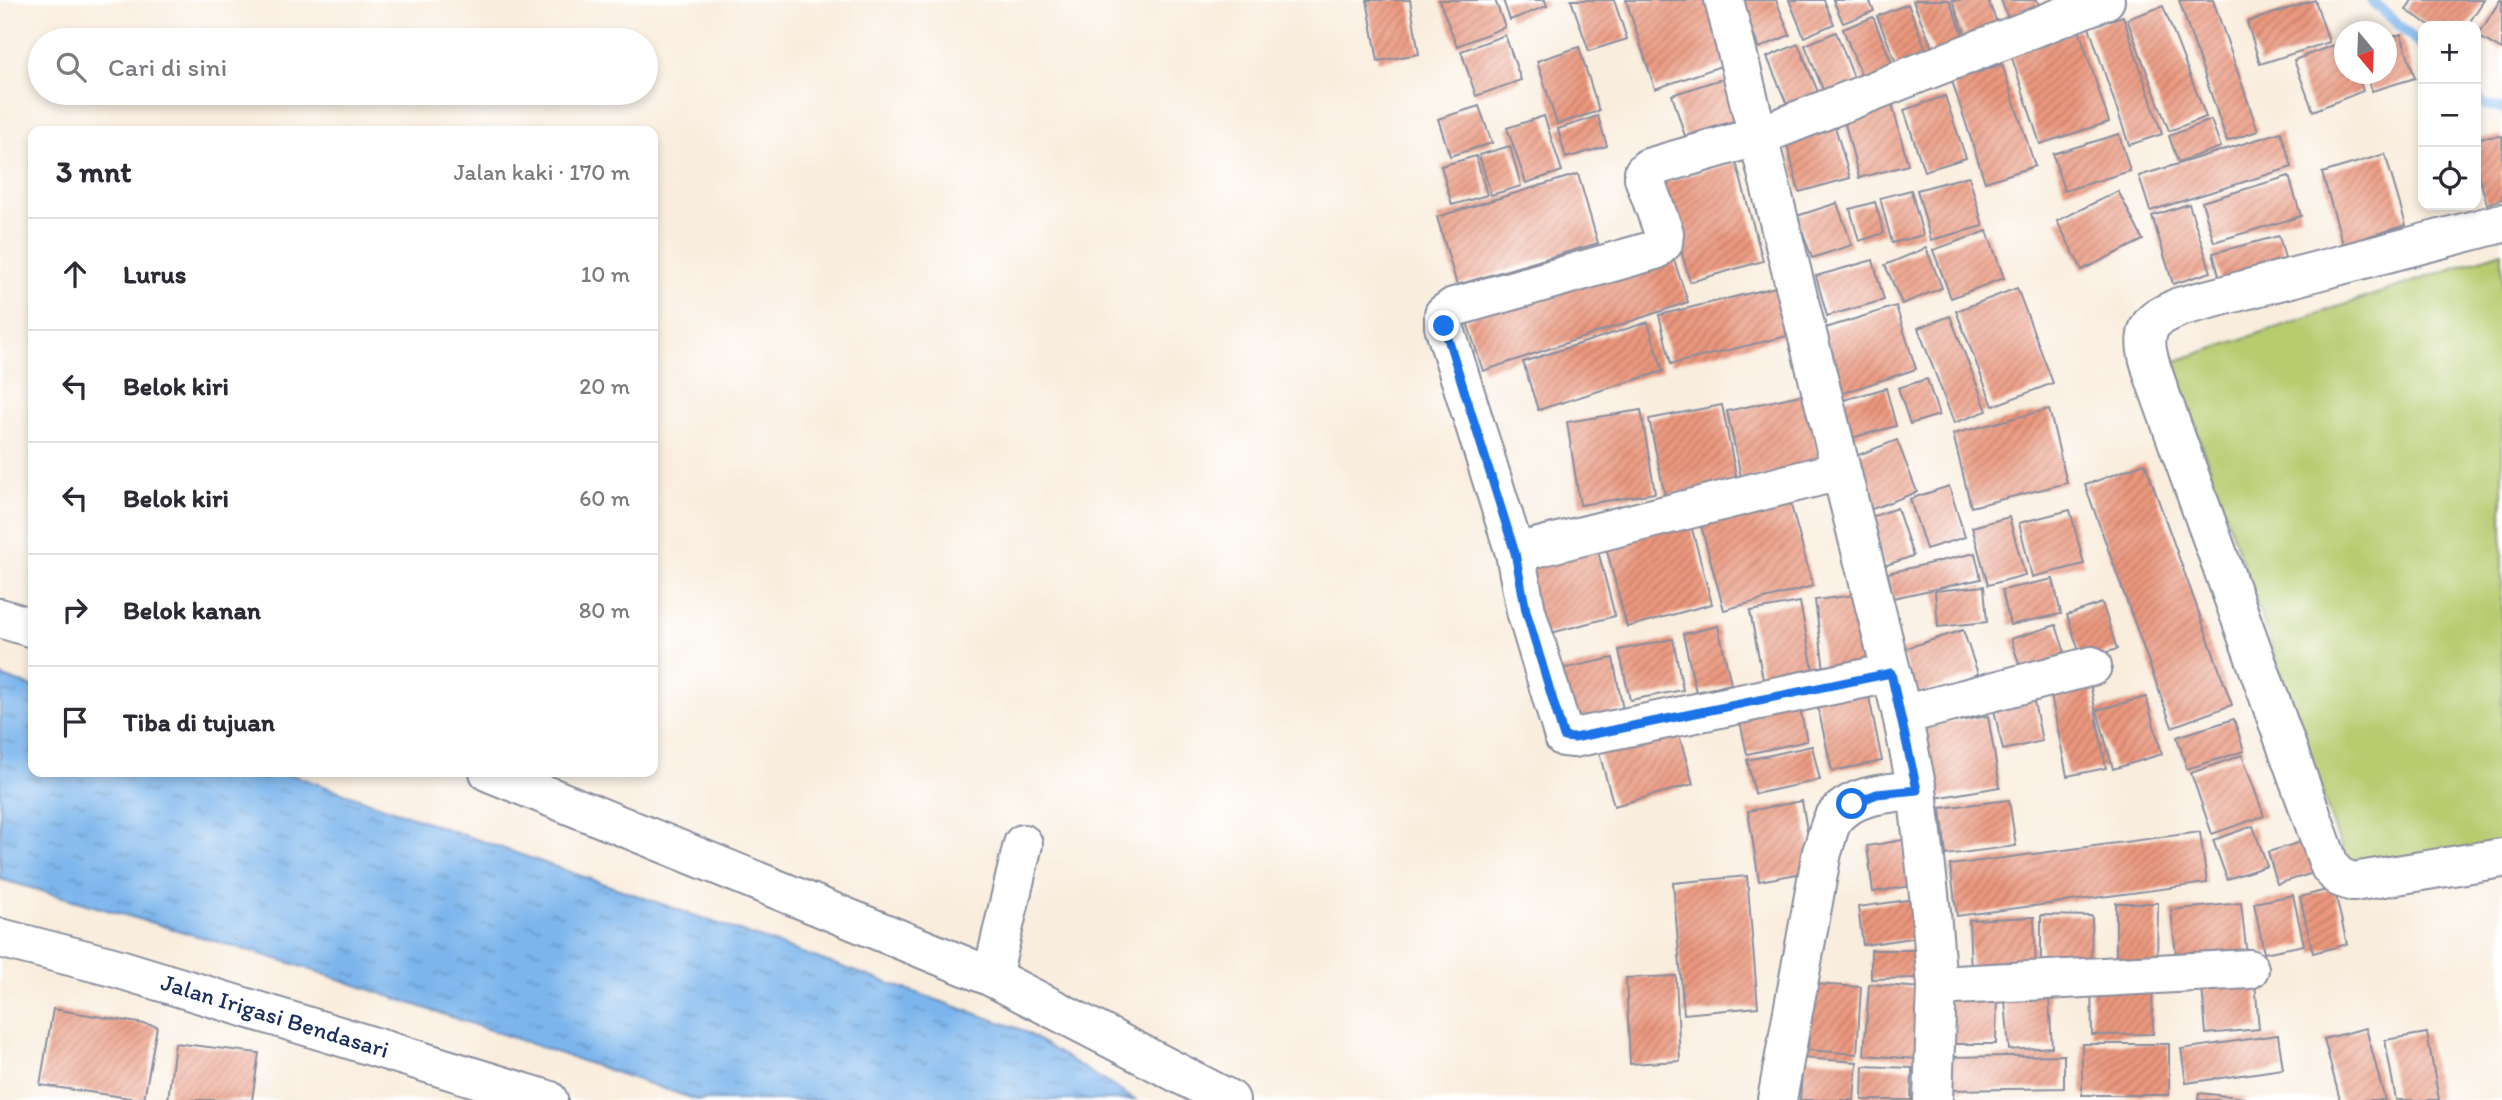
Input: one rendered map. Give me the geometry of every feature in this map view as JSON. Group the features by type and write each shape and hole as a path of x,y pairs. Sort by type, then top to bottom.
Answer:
{"street":[{"path":"1724,0 1902,715 1917,790 1937,986 1933,1100"},
{"path":"1891,673 1574,738 1564,737 1526,611 1515,553 1444,326 1444,314 1454,307 1655,250 1663,243 1664,233 1644,172 1648,168 1759,136 2105,0"},
{"path":"2502,223 2179,307 2154,320 2146,336 2148,357 2161,398 2330,867 2339,877 2353,883 2502,858"},
{"path":"1515,553 1840,471"},
{"path":"0,618 28,626"},
{"path":"1902,715 2092,666"},
{"path":"501,777 992,977 1230,1100"},
{"path":"1777,1100 1822,852 1833,819 1852,804 1877,794 1917,790"},
{"path":"992,977 1023,844"},
{"name":"Jalan Irigasi Bendasari","path":"0,938 113,967 548,1100"},
{"path":"1937,986 2249,969"}],"green space":[{"path":"2502,252 2502,858 2353,882 2173,362"}],"water":[{"path":"0,676 28,685 28,777 298,777 1020,1029 1135,1100 697,1100 291,963 0,879"}],"building":[{"path":"1367,0 1410,0 1419,54 1378,61"},
{"path":"1439,0 1495,0 1505,27 1457,46"},
{"path":"1503,0 1545,0 1547,6 1510,20"},
{"path":"1571,0 1614,0 1627,39 1589,51"},
{"path":"1626,0 1706,0 1727,64 1655,89"},
{"path":"1740,0 1776,0 1790,35 1759,48"},
{"path":"1789,0 1824,0 1834,24 1804,37"},
{"path":"1833,0 1869,0 1874,11 1843,23"},
{"path":"1949,0 1967,44 1936,57 1913,1"},
{"path":"1952,0 1988,0 2000,30 1969,43"},
{"path":"2001,0 2037,0 2043,15 2012,28"},
{"path":"2179,0 2213,0 2258,131 2227,141"},
{"path":"2315,0 2329,42 2260,64 2247,22"},
{"path":"2412,0 2484,0 2470,21 2423,21 2406,10"},
{"path":"2502,0 2502,50 2481,38 2481,31"},
{"path":"1908,4 1930,60 1900,72 1877,16"},
{"path":"2163,6 2206,117 2169,131 2127,19"},
{"path":"2123,16 2162,134 2129,145 2089,27"},
{"path":"1873,17 1896,73 1865,85 1843,29"},
{"path":"2079,30 2109,122 2040,144 2010,52"},
{"path":"1836,32 1858,88 1827,100 1805,45"},
{"path":"2401,34 2415,78 2397,83 2397,35"},
{"path":"1505,35 1521,80 1476,96 1461,51"},
{"path":"1798,44 1821,99 1790,112 1767,57"},
{"path":"2334,45 2334,84 2361,84 2363,91 2313,111 2294,60"},
{"path":"1579,47 1599,111 1557,124 1537,61"},
{"path":"2002,64 2035,166 1985,182 1952,81"},
{"path":"1724,78 1737,120 1685,136 1672,95"},
{"path":"2370,84 2395,84 2372,91"},
{"path":"1945,96 1966,158 1924,171 1904,110"},
{"path":"1891,99 1908,165 1859,178 1842,112"},
{"path":"1479,106 1492,143 1450,156 1438,119"},
{"path":"1544,116 1562,171 1526,183 1507,128"},
{"path":"1598,116 1607,146 1566,158 1558,129"},
{"path":"2211,120 2221,147 2178,162 2169,136"},
{"path":"1834,123 1850,178 1799,192 1785,136"},
{"path":"2281,132 2292,167 2150,211 2139,176"},
{"path":"2119,134 2130,171 2064,191 2053,154"},
{"path":"2502,136 2502,199 2487,204 2481,183 2481,138"},
{"path":"1510,146 1521,186 1491,195 1479,155"},
{"path":"2385,154 2406,225 2343,244 2322,173"},
{"path":"1476,156 1487,195 1452,205 1441,166"},
{"path":"1736,162 1763,261 1690,282 1662,183"},
{"path":"1578,174 1598,243 1457,285 1437,217"},
{"path":"1969,176 1983,226 1931,240 1917,190"},
{"path":"2289,176 2301,216 2214,242 2202,202"},
{"path":"1911,190 1923,235 1892,243 1880,198"},
{"path":"2118,191 2143,240 2082,270 2057,221"},
{"path":"1875,202 1884,233 1859,241 1850,209"},
{"path":"1837,203 1852,245 1812,258 1797,216"},
{"path":"2189,204 2211,272 2173,284 2152,216"},
{"path":"1987,231 2004,278 1951,298 1933,250"},
{"path":"2279,236 2287,266 2221,283 2213,253"},
{"path":"1926,248 1942,288 1902,304 1885,265"},
{"path":"1671,251 1688,302 1483,371 1466,319"},
{"path":"1873,260 1884,300 1827,316 1816,276"},
{"path":"1776,287 1787,336 1671,364 1659,315"},
{"path":"2017,288 2053,383 1993,406 1956,311"},
{"path":"1896,306 1916,369 1831,397 1810,333"},
{"path":"1950,316 1987,411 1954,423 1918,328"},
{"path":"1648,322 1663,371 1538,410 1523,362"},
{"path":"1927,379 1939,415 1910,424 1898,388"},
{"path":"1886,388 1896,426 1847,439 1837,402"},
{"path":"1805,394 1820,464 1742,481 1727,411"},
{"path":"1722,405 1737,481 1665,496 1649,419"},
{"path":"2049,409 2067,483 1971,507 1953,434"},
{"path":"1641,410 1655,493 1580,505 1567,422"},
{"path":"1897,440 1917,492 1867,511 1848,459"},
{"path":"2145,463 2232,705 2172,727 2085,485"},
{"path":"1949,486 1965,537 1926,549 1910,499"},
{"path":"1786,487 1813,586 1724,610 1697,511"},
{"path":"1897,508 1913,556 1884,566 1868,518"},
{"path":"2070,510 2084,564 2032,577 2019,523"},
{"path":"1688,514 1712,604 1627,627 1603,536"},
{"path":"2009,517 2025,575 1988,585 1972,527"},
{"path":"1594,536 1615,616 1540,636 1519,556"},
{"path":"1975,553 1981,579 1893,598 1888,573"},
{"path":"2053,579 2061,614 2010,625 2002,590"},
{"path":"1984,586 1987,622 1938,627 1935,591"},
{"path":"1863,594 1873,671 1825,678 1815,600"},
{"path":"1800,602 1815,680 1765,690 1750,611"},
{"path":"2102,603 2117,649 2082,660 2067,615"},
{"path":"2056,625 2066,656 2021,670 2011,639"},
{"path":"1718,626 1731,684 1696,692 1683,634"},
{"path":"1963,630 1978,674 1916,694 1901,650"},
{"path":"1673,639 1683,690 1630,700 1619,650"},
{"path":"1613,658 1623,710 1566,721 1557,670"},
{"path":"2089,677 2106,768 2067,776 2049,685"},
{"path":"1866,682 1882,761 1832,771 1814,690"},
{"path":"2032,692 2042,741 2003,750 1992,701"},
{"path":"1797,695 1807,741 1747,754 1737,707"},
{"path":"2146,697 2162,754 2113,769 2097,710"},
{"path":"1988,716 2000,787 1935,798 1923,727"},
{"path":"2234,719 2244,751 2187,769 2177,737"},
{"path":"1677,728 1693,784 1614,806 1598,749"},
{"path":"1812,746 1820,780 1755,794 1747,760"},
{"path":"2242,755 2264,816 2212,834 2191,773"},
{"path":"2009,800 2016,846 1946,855 1941,808"},
{"path":"1802,801 1814,871 1759,881 1748,811"},
{"path":"2253,826 2267,866 2227,879 2213,840"},
{"path":"2200,832 2207,883 1957,916 1950,865"},
{"path":"2311,839 2320,871 2277,884 2268,852"},
{"path":"1903,840 1911,886 1873,892 1867,846"},
{"path":"1747,876 1758,1007 1684,1014 1673,883"},
{"path":"2334,888 2347,944 2313,953 2300,897"},
{"path":"2293,895 2304,945 2264,953 2254,903"},
{"path":"1915,899 1920,937 1863,945 1858,907"},
{"path":"2116,903 2158,903 2157,964 2116,964"},
{"path":"2241,903 2247,957 2177,964 2171,910"},
{"path":"2041,915 2092,916 2091,970 2041,970"},
{"path":"2034,917 2036,973 1971,976 1969,920"},
{"path":"1871,950 1920,950 1920,978 1871,979"},
{"path":"1676,976 1680,1061 1630,1064 1626,978"},
{"path":"2152,978 2153,1034 2092,1035 2091,979"},
{"path":"2255,981 2259,1029 2206,1034 2202,986"},
{"path":"1813,984 1861,987 1857,1054 1808,1050"},
{"path":"1869,984 1923,988 1918,1059 1864,1055"},
{"path":"2048,984 2052,1047 2009,1050 2004,987"},
{"path":"1950,988 1997,989 1996,1044 1950,1044"},
{"path":"53,1009 157,1026 144,1100 40,1085"},
{"path":"2366,1028 2385,1100 2340,1100 2324,1039"},
{"path":"2427,1033 2439,1100 2396,1100 2385,1040"},
{"path":"2278,1035 2283,1069 2186,1083 2181,1049"},
{"path":"175,1043 259,1053 252,1100 168,1100"},
{"path":"2082,1044 2169,1044 2169,1095 2082,1095"},
{"path":"2064,1055 2064,1088 1948,1090 1948,1057"},
{"path":"1803,1058 1857,1062 1854,1100 1800,1100"},
{"path":"1863,1066 1912,1068 1911,1100 1862,1100"},
{"path":"2199,1093 2245,1098 2245,1100 2198,1100"}],"waterway":[{"path":"2371,0 2418,42"},
{"path":"2481,101 2485,105 2502,109"}],"route":[{"path":"1444,326 1515,553 1526,611 1564,737 1574,738 1891,673 1917,790 1877,794 1852,804"}]}
